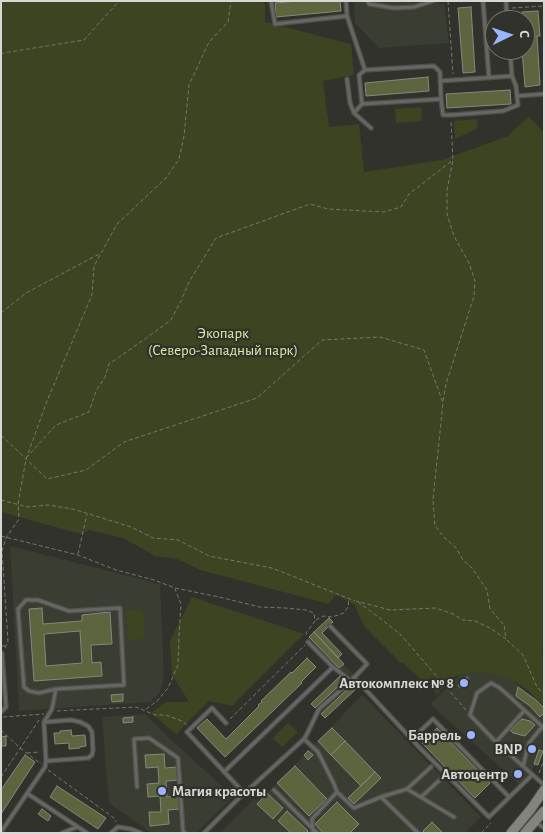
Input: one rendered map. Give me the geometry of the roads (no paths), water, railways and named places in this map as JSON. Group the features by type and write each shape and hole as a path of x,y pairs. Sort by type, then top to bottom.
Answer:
{"main road":[{"path":"511,833 544,790"},
{"path":"525,833 543,812"}],"lane":[{"path":"271,1 275,24 347,16"},
{"path":"346,1 347,16 365,70"},
{"path":"368,1 369,4 394,8 414,6 433,1"},
{"path":"483,1 489,78"},
{"path":"362,104 359,75 365,70 434,66 440,72 443,115 503,111 518,105 511,60"},
{"path":"440,81 512,76"},
{"path":"347,79 350,103 354,113 371,128"},
{"path":"517,96 544,94"},
{"path":"354,113 362,104 441,99"},
{"path":"26,600 38,600 69,611 120,608 124,685 56,689 39,693 29,691 24,687 18,609 26,600"},
{"path":"204,833 244,793 304,739 319,709 367,664 330,626"},
{"path":"308,642 333,667 351,681"},
{"path":"1,712 6,707 2,653"},
{"path":"224,772 333,667"},
{"path":"354,677 412,739 490,817 532,774"},
{"path":"523,766 529,743 543,728 500,688 491,683 477,693 470,714 496,742 544,785"},
{"path":"1,832 45,768 44,722 50,712 56,689"},
{"path":"226,723 212,708 187,732 244,793"},
{"path":"496,742 524,711"},
{"path":"412,739 433,719 510,797"},
{"path":"44,722 71,720 88,726 92,732 94,750 88,758 46,761"},
{"path":"137,787 134,739 149,738 178,758 183,831 185,833"},
{"path":"304,739 318,752 337,792 354,808 407,789 431,767"},
{"path":"420,797 442,778"},
{"path":"407,789 454,817"},
{"path":"274,790 317,833"},
{"path":"313,831 312,819 337,792"},
{"path":"28,794 87,833"},
{"path":"381,797 418,833"},
{"path":"535,822 544,828"},
{"path":"62,833 78,826"},
{"path":"112,833 118,827 141,833"}],"place":[{"name":"Автокомплекс № 8","path":"464,683"},
{"name":"Баррель","path":"471,735"},
{"name":"BNP","path":"532,749"},
{"name":"Автоцентр","path":"518,774"},
{"name":"Магия красоты","path":"162,791"}],"park label":[{"name":"Экопарк (Северо-Западный парк)","path":"223,342"}]}
